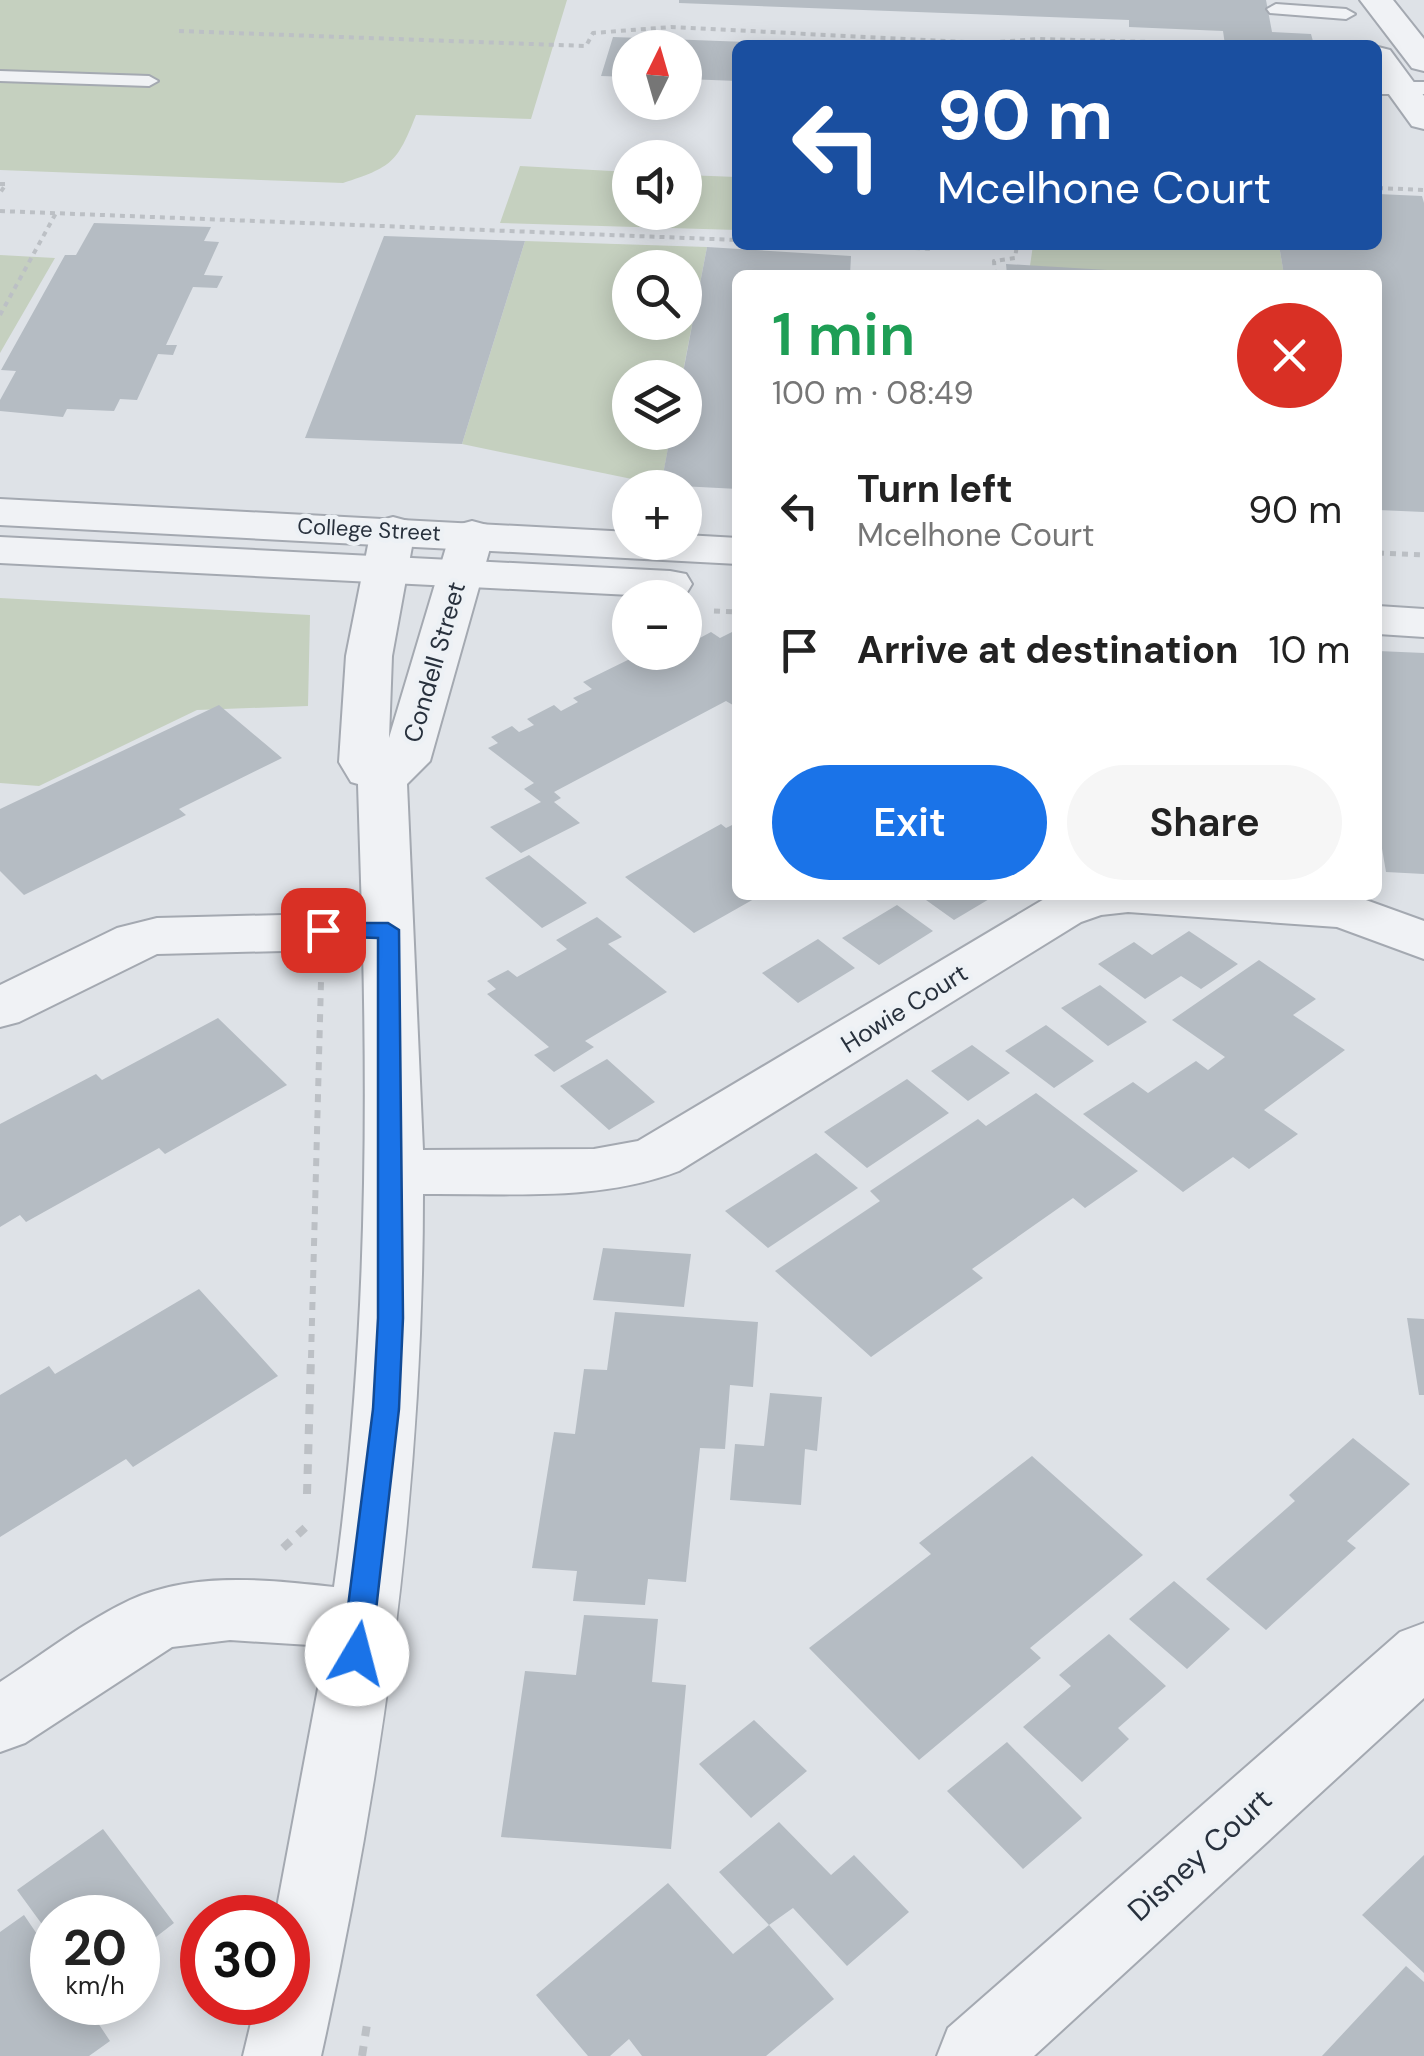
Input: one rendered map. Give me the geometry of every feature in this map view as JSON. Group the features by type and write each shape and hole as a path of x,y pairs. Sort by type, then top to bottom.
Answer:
{"street":[{"path":"1376,0 1424,61"},
{"path":"1340,7 1364,40"},
{"path":"1382,62 1424,120"},
{"name":"College Street","path":"0,512 388,550 466,554 732,550"},
{"name":"College Street","path":"0,550 388,550"},
{"name":"Condell Street","path":"388,550 368,656 363,762 368,771 382,776 394,773 406,761 466,554"},
{"name":"College Street","path":"466,554 732,587"},
{"path":"1382,585 1424,587"},
{"path":"1382,620 1424,623"},
{"name":"Condell Street","path":"282,2056 334,1800 362,1618 386,1409 392,1172 382,776"},
{"name":"Howie Court","path":"392,1172 594,1171 626,1168 652,1160 1062,910 1089,900"},
{"name":"Howie Court","path":"1200,900 1343,910 1424,941"},
{"path":"0,1008 136,941 157,936 388,930"},
{"path":"0,1720 153,1622 177,1614 253,1611 362,1618"},
{"name":"Disney Court","path":"976,2056 1424,1654"}],"lane":[{"path":"1276,10 1340,7"},
{"path":"0,76 149,82"}],"path":[{"path":"179,31 586,46 593,34 671,27 925,40"},
{"path":"1024,40 1075,40"},
{"path":"0,184 6,184 0,193"},
{"path":"1382,188 1424,190"},
{"path":"0,211 732,240"},
{"path":"0,315 56,213"},
{"path":"995,270 994,261 1015,258 1016,250"},
{"path":"1382,553 1424,555"},
{"path":"253,1611 261,1566 306,1530 323,930"}],"green space":[{"path":"0,0 567,0 531,119 416,115 391,161 343,183 0,170"},
{"path":"520,166 612,171 612,226 500,223"},
{"path":"702,176 732,177 732,230 702,229"},
{"path":"525,241 707,247 702,273 702,250 612,250 612,340 689,340 685,360 612,360 612,450 668,450 664,470 612,470 612,475 462,444"},
{"path":"1032,250 1280,250 1283,270 1087,270 1030,266"},
{"path":"0,255 55,258 0,353"},
{"path":"0,598 310,615 308,706 197,710 39,786 0,783"}],"building":[{"path":"1266,0 1272,32 1311,34 1313,40 1224,40 1223,31 1129,27 1129,20 679,3"},
{"path":"612,40 612,76 601,76"},
{"path":"702,40 732,41 732,81 702,80"},
{"path":"1382,194 1422,196 1424,512 1382,510 1382,270 1283,270 1280,250 1382,250"},
{"path":"94,223 211,227 204,241 219,242 204,275 223,276 217,288 193,287 166,345 177,345 173,355 158,354 137,400 120,399 114,411 67,409 63,417 0,411 0,400 16,371 1,370 65,255 76,255"},
{"path":"384,236 525,241 462,444 305,438"},
{"path":"707,247 851,256 850,270 732,270 732,489 702,487 702,470 664,470 668,450 702,450 702,360 685,360 689,340 702,340 702,273"},
{"path":"1006,264 1107,270 1007,270"},
{"path":"711,632 720,638 732,632 732,704 726,701 554,792 561,798 554,802 580,823 521,853 490,827 541,802 524,789 534,783 488,748 498,743 491,737 512,726 519,732 534,725 527,719 554,705 561,711 578,702 573,698 592,689 583,682 612,668 702,670 702,637"},
{"path":"1382,651 1424,653 1424,874 1386,872 1382,848"},
{"path":"219,705 282,758 179,809 186,815 24,895 0,871 0,809"},
{"path":"721,824 726,828 732,825 732,900 752,900 694,933 625,877"},
{"path":"529,855 587,903 542,928 485,878"},
{"path":"926,900 988,900 954,920"},
{"path":"897,905 933,931 879,965 842,938"},
{"path":"597,917 622,937 608,944 667,992 585,1041 594,1047 554,1072 534,1055 549,1047 487,994 496,989 487,981 508,970 517,977 567,949 556,940"},
{"path":"1189,931 1238,964 1201,989 1181,976 1145,999 1098,964 1134,942 1152,955"},
{"path":"818,939 855,968 798,1003 762,973"},
{"path":"1259,960 1316,999 1293,1015 1345,1050 1264,1110 1298,1134 1249,1169 1233,1157 1183,1192 1083,1114 1133,1082 1148,1093 1196,1061 1208,1070 1225,1057 1172,1020"},
{"path":"1100,985 1147,1022 1108,1046 1061,1008"},
{"path":"218,1018 287,1085 165,1154 159,1148 26,1222 20,1215 0,1227 0,1124 96,1074 102,1080"},
{"path":"1046,1025 1094,1061 1054,1088 1005,1051"},
{"path":"972,1045 1010,1073 968,1101 931,1071"},
{"path":"607,1059 655,1102 609,1130 560,1086"},
{"path":"907,1079 949,1113 867,1168 824,1132"},
{"path":"1036,1093 1138,1171 1085,1208 1073,1198 972,1269 983,1278 871,1357 775,1271 880,1201 870,1191 978,1119 986,1126"},
{"path":"816,1153 858,1188 768,1248 725,1211"},
{"path":"603,1248 691,1254 684,1307 593,1300"},
{"path":"199,1289 278,1376 133,1467 126,1459 0,1537 0,1395 49,1366 55,1374"},
{"path":"615,1312 758,1322 753,1387 730,1385 725,1449 700,1448 686,1582 648,1579 645,1605 573,1601 577,1571 532,1568 554,1432 575,1434 584,1369 607,1370"},
{"path":"1407,1318 1424,1319 1424,1395 1419,1395"},
{"path":"770,1393 822,1397 817,1451 805,1449 801,1505 730,1500 735,1444 764,1446"},
{"path":"1353,1438 1410,1484 1347,1541 1356,1548 1266,1630 1206,1579 1295,1501 1289,1495"},
{"path":"1032,1456 1143,1555 1030,1648 1041,1658 919,1760 809,1648 931,1554 919,1543"},
{"path":"1174,1581 1230,1629 1187,1669 1129,1619"},
{"path":"584,1615 658,1619 652,1682 686,1685 671,1849 501,1837 525,1671 576,1675"},
{"path":"1109,1634 1166,1686 1118,1728 1129,1739 1082,1782 1023,1727 1071,1686 1059,1675"},
{"path":"754,1720 807,1771 751,1818 699,1764"},
{"path":"1007,1742 1082,1818 1023,1869 947,1791"},
{"path":"779,1822 831,1875 854,1855 909,1912 847,1966 793,1908 769,1925 719,1872"},
{"path":"103,1829 153,1895 30,1895 30,1908 17,1890"},
{"path":"1424,1855 1424,1973 1362,1915"},
{"path":"668,1883 733,1954 769,1925 834,1999 766,2056 642,2056 629,2039 610,2056 588,2056 536,1995"},
{"path":"160,1904 174,1923 160,1934"},
{"path":"24,1915 30,1924 30,2025 99,2025 110,2041 89,2056 0,2056 0,1932"},
{"path":"1406,1966 1424,1982 1424,2056 1322,2056"}],"route":[{"path":"323,930 388,930 390,1318 386,1409 357,1654"}]}
